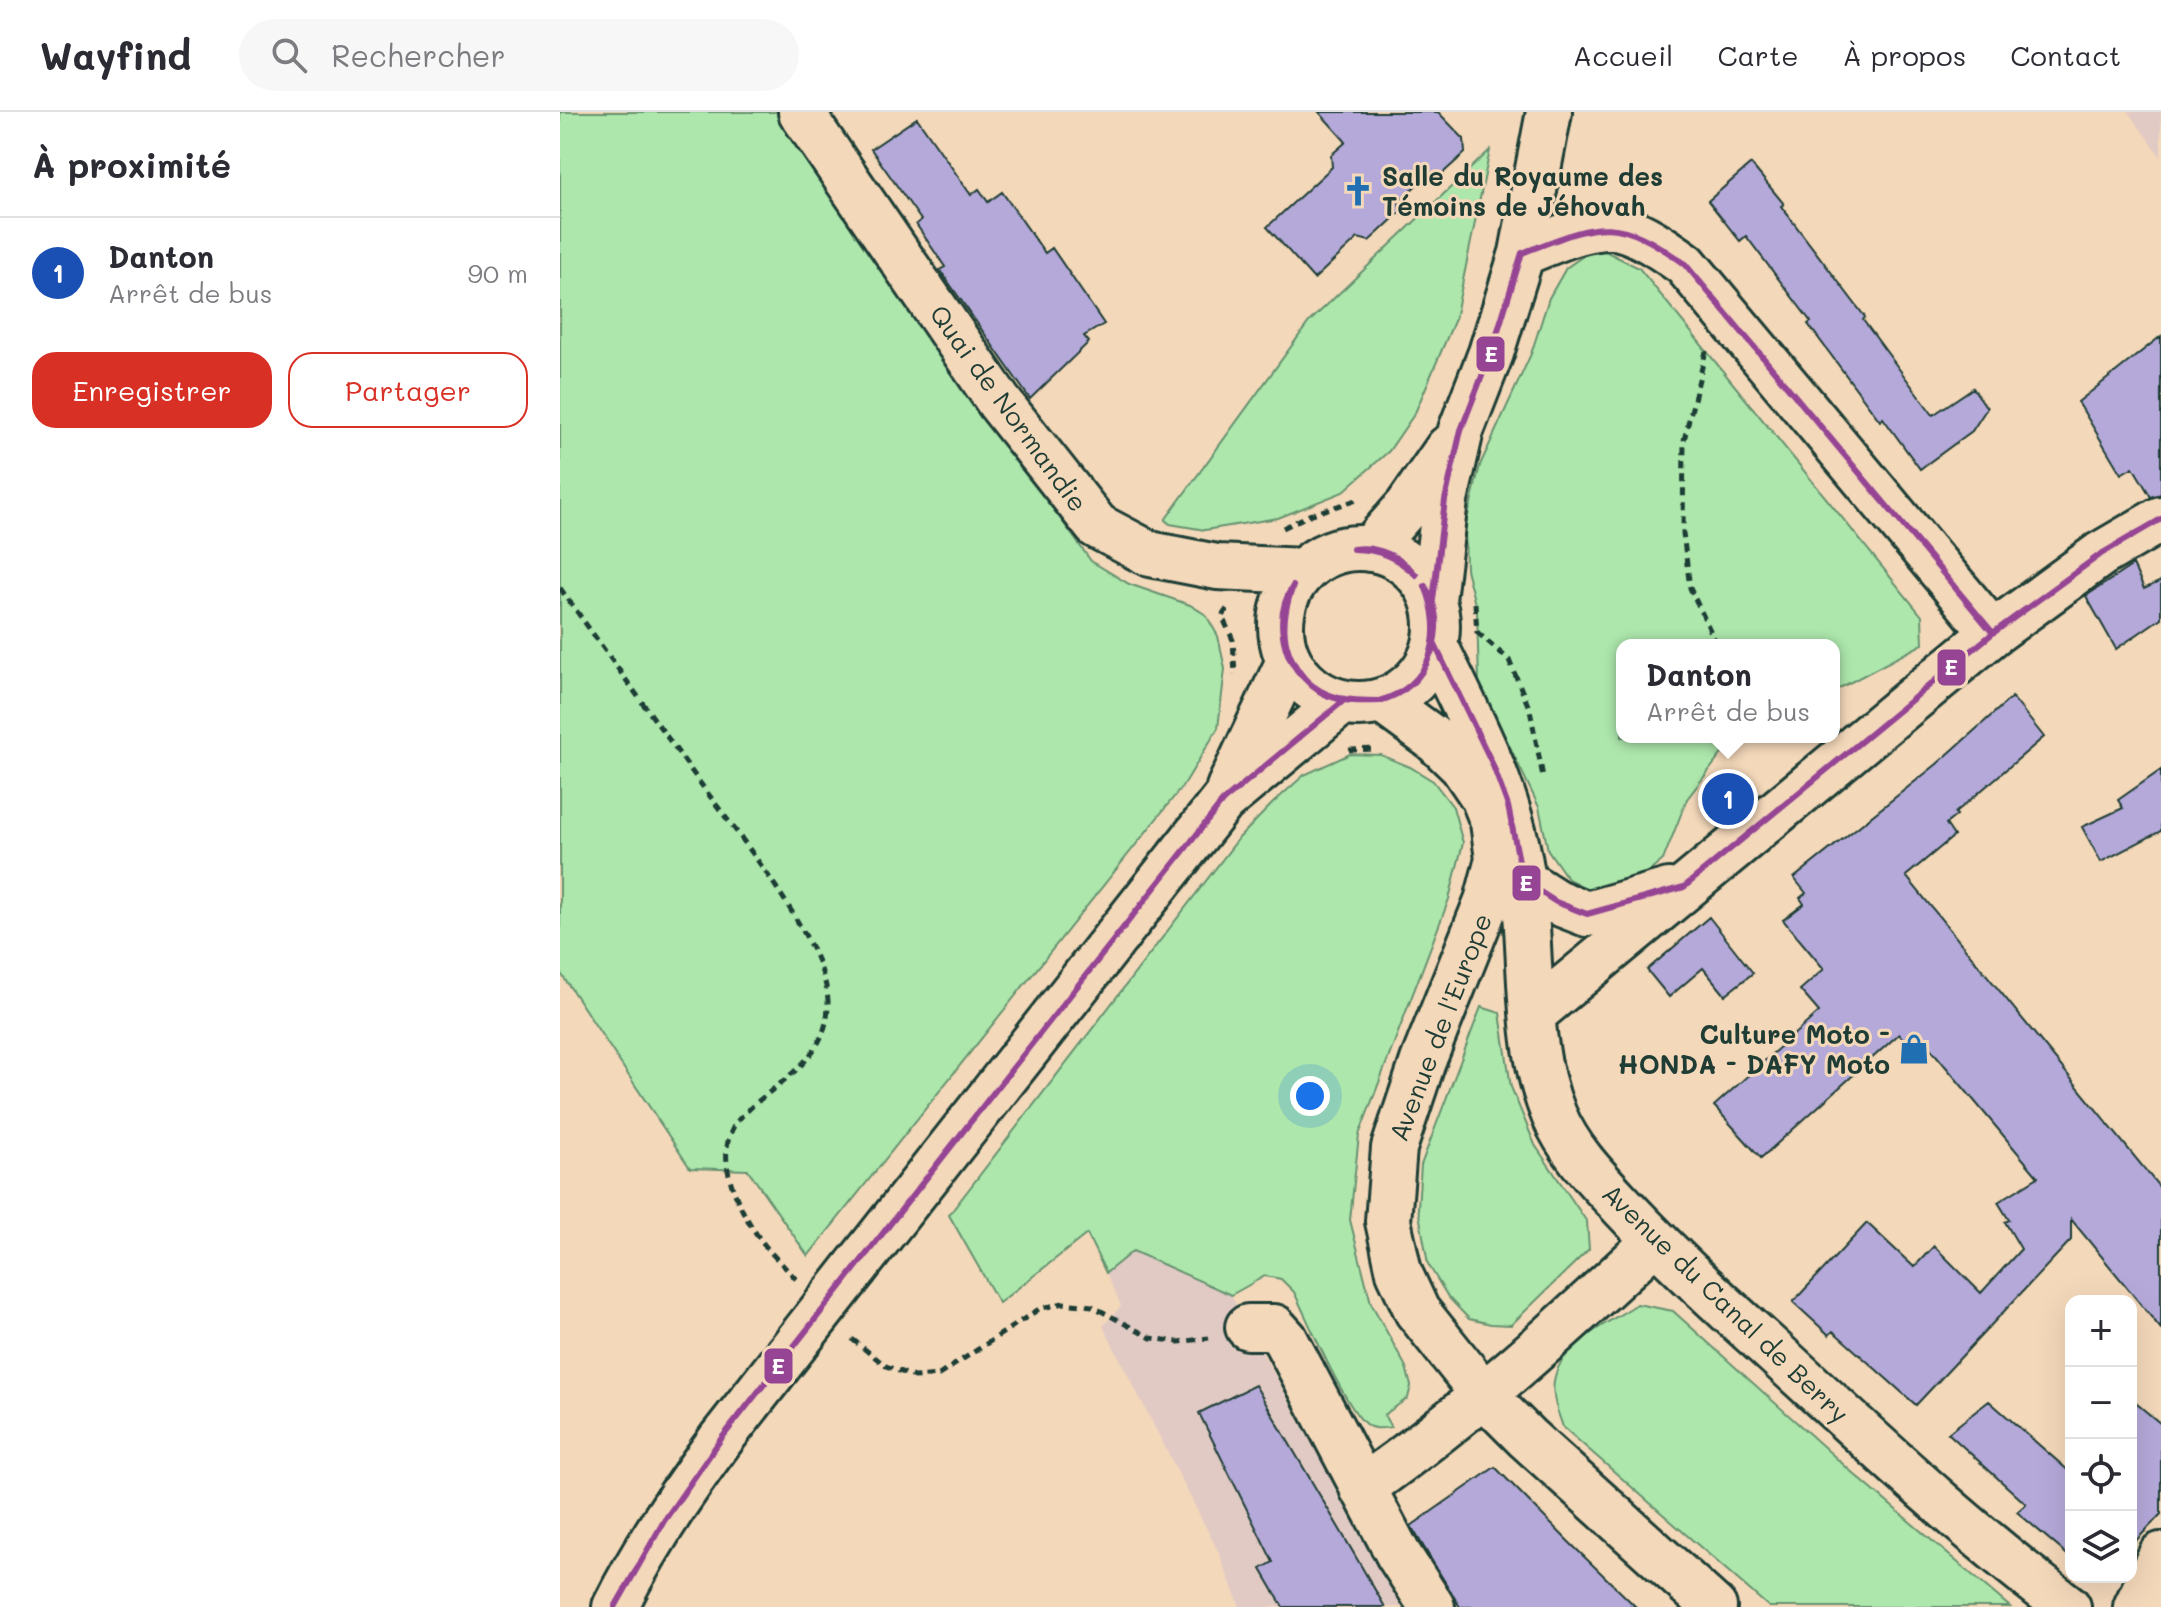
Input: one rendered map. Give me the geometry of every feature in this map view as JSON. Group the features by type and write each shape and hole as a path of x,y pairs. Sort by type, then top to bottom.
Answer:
{"street":[{"name":"Quai de Normandie","path":"801,112 999,402 1097,526 1150,554 1217,567 1304,571"},
{"path":"1223,801 1362,702 1406,689 1424,670 1435,645 1437,623 1433,600 1445,500 1461,430 1491,353 1522,253 1549,112"},
{"path":"1522,253 1577,234 1614,227 1656,243 1685,264 1993,633"},
{"path":"1370,549 1408,506 1461,430"},
{"path":"1533,1014 1993,633 2101,554 2161,519"},
{"path":"615,1607 638,1561 671,1507 721,1439 1223,801 1285,647 1283,610 1290,589 1304,571 1334,552 1370,549 1390,555 1409,566 1423,581 1433,600"},
{"path":"1217,567 1285,647 1302,680 1321,694 1362,702"},
{"name":"Avenue du Canal de Berry","path":"1435,645 1503,792 1523,881 1533,1014 1543,1081 1555,1117 1583,1165 1655,1241 1947,1510 2068,1607"},
{"name":"Avenue de l'Europe","path":"1362,702 1434,739 1462,766 1483,797 1493,822 1498,859 1487,901 1423,1061 1394,1148 1388,1221 1399,1272 1417,1311 1484,1395 1527,1438 1714,1607"},
{"path":"1523,881 1556,902 1587,914 1684,887"},
{"path":"1362,1488 1425,1444 1484,1395 1655,1241"},
{"path":"1248,1327 1274,1327 1285,1339 1398,1554 1432,1607"},
{"path":"2136,1607 2161,1555"}],"path":[{"path":"1714,639 1690,588 1683,533 1684,440 1699,371 1720,307"},
{"path":"560,588 774,887 810,943 822,973 828,997 828,1021 818,1047 739,1119 728,1138 726,1166 738,1199 760,1239 803,1285"},
{"path":"1741,743 1741,748"},
{"path":"850,1337 886,1366 914,1377 939,1375 1039,1309 1063,1303 1092,1306 1151,1338 1179,1342 1219,1337 1248,1327"}],"shaded area":[{"path":"2128,112 2161,112 2161,157"},
{"path":"1132,1251 1231,1295 1360,1532 1410,1607 1240,1607 1218,1551 1103,1326 1121,1306 1106,1273"}],"green space":[{"path":"560,112 780,112 1091,561 1129,584 1190,605 1206,615 1218,636 1225,669 1218,728 1185,783 808,1256 748,1170 690,1168 560,972"},
{"path":"1490,150 1455,319 1415,413 1389,451 1343,492 1278,518 1205,530 1170,524 1165,520 1309,322"},
{"path":"1605,251 1639,268 1922,616 1923,644 1840,688 1840,639 1616,639 1616,743 1736,743 1724,751 1687,799 1663,860 1626,891 1589,890 1568,879 1548,850 1539,807 1479,683 1477,612 1466,569 1465,529 1480,465 1531,354 1549,298 1566,268 1586,254"},
{"path":"1350,754 1381,755 1433,781 1453,807 1463,843 1449,899 1359,1135 1350,1220 1371,1303 1406,1367 1411,1386 1408,1398 1384,1415 1391,1427 1382,1428 1373,1428 1359,1417 1328,1363 1294,1292 1281,1279 1265,1276 1231,1295 1133,1251 1106,1273 1087,1234 999,1303 949,1215 1239,838 1304,775"},
{"path":"1481,1007 1500,1013 1511,1087 1535,1145 1587,1222 1589,1249 1511,1325 1469,1319 1448,1297 1428,1264 1418,1208 1421,1165"},
{"path":"1637,1304 1673,1311 1855,1475 2010,1607 1769,1607 1563,1427 1554,1396 1554,1379 1560,1365 1581,1341"}],"building":[{"name":"Salle du Royaume des Témoins de Jéhovah","path":"1319,112 1438,112 1464,139 1465,153 1433,182 1421,181 1399,201 1400,212 1380,231 1369,241 1358,238 1314,279 1267,227 1332,167 1331,155 1346,142"},
{"path":"917,118 971,195 979,189 988,202 1002,192 1045,253 1052,248 1104,324 1084,336 1089,342 1030,399 940,270 945,267 916,224 921,220 871,149"},
{"path":"1751,164 1784,204 1781,206 1865,317 1863,320 1933,415 1973,388 1987,408 1972,431 1920,469 1883,418 1880,421 1746,236 1740,241 1708,201"},
{"path":"2161,336 2161,494 2151,497 2133,467 2121,474 2078,402"},
{"path":"2133,565 2144,589 2161,581 2161,618 2116,649 2086,596"},
{"path":"2012,697 2044,737 1955,813 1957,815 1946,824 1954,836 1906,876 2161,1189 2161,1329 2137,1300 2137,1295 2133,1295 2071,1219 2071,1240 1916,1405 1833,1331 1829,1335 1793,1302 1867,1223 1914,1267 1934,1246 1981,1293 2021,1249 2005,1222 2009,1220 1998,1202 2038,1177 1931,1049 1919,1060 1899,1034 1761,1158 1714,1106 1819,1012 1800,990 1824,969 1783,920 1804,904 1800,898 1806,893 1794,878 1937,764"},
{"path":"2161,770 2161,831 2101,862 2082,827 2123,808 2118,800"},
{"path":"1709,917 1753,973 1725,995 1703,968 1669,997 1647,970"},
{"path":"1255,1385 1385,1607 1283,1607 1261,1569 1273,1562 1199,1413"},
{"path":"1989,1401 2065,1468 2065,1553 2017,1512 2026,1504 1948,1433"},
{"path":"2137,1404 2161,1424 2161,1514 2137,1540"},
{"path":"1495,1467 1636,1607 1460,1607 1411,1526"}],"transit line":[{"name":"E","path":"1433,600 1445,500 1461,430 1491,353 1522,253 1570,235 1606,228 1623,230 1640,237 1685,264 1993,633"},
{"name":"E","path":"1435,645 1492,763 1508,806 1523,881 1556,902 1587,914 1684,887 1993,633 2101,554 2161,519"},
{"name":"E","path":"1353,549 1388,556 1416,575"},
{"name":"E","path":"1353,549 1371,549 1388,554 1416,575"},
{"name":"E","path":"1293,586 1286,611 1285,634 1291,657 1305,679"},
{"name":"E","path":"1293,586 1283,610 1283,635 1290,659 1305,679"},
{"name":"E","path":"1379,701 1397,694 1412,683 1430,656 1434,622 1425,586"},
{"name":"E","path":"1425,586 1436,618 1432,652"},
{"name":"E","path":"1305,679 1321,691 1339,698 1379,701"},
{"name":"E","path":"1305,679 1330,696 1348,701 1379,701"},
{"name":"E","path":"615,1607 664,1521 721,1439 1223,801 1342,702"}],"place":[{"name":"Salle du Royaume des Témoins de Jéhovah","path":"1358,191"},
{"name":"Danton","path":"1728,799"},
{"name":"Culture Moto - HONDA - DAFY Moto","path":"1914,1049"}]}
